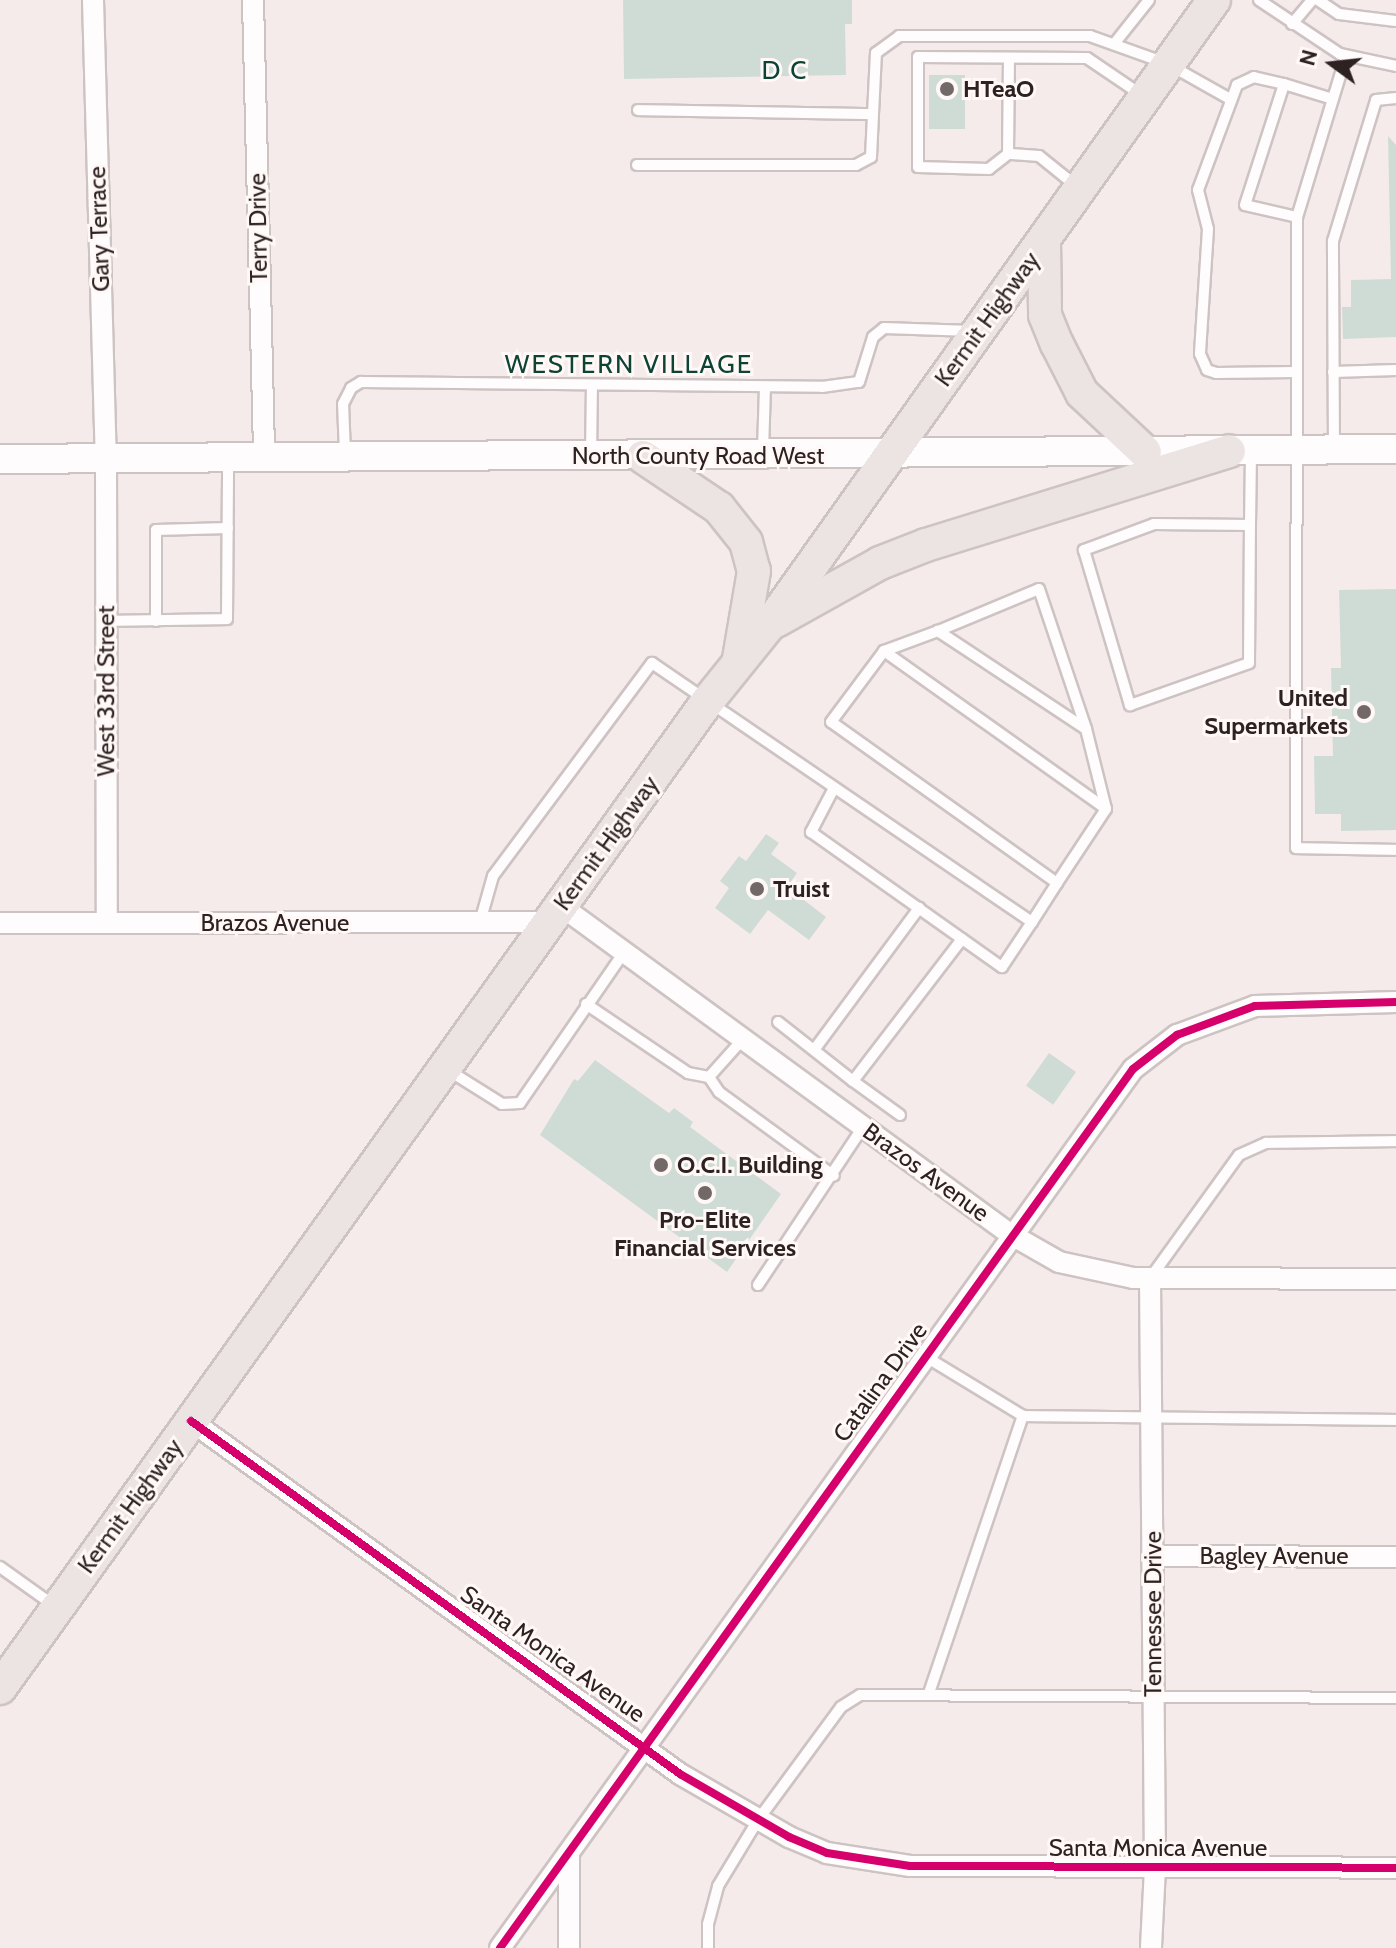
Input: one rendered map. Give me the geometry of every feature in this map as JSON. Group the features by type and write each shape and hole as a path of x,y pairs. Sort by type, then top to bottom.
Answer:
{"main road":[{"name":"Kermit Highway","path":"0,1688 707,702 770,624 1214,0"},
{"path":"1044,240 1045,315 1057,344 1082,393 1145,452"},
{"name":"North County Road West","path":"0,459 643,457 1396,449"},
{"path":"770,624 880,563 926,545 1240,451"},
{"path":"643,457 719,508 746,542 754,571 739,659"}],"street":[{"name":"Gary Terrace","path":"93,0 106,458"},
{"name":"Terry Drive","path":"253,0 264,457"},
{"name":"West 33rd Street","path":"106,458 107,923"},
{"name":"Brazos Avenue","path":"0,923 480,922 555,914 624,952 1010,1234 1071,1266 1150,1279 1396,1279"},
{"name":"Catalina Drive","path":"500,1948 1010,1234 1133,1069 1177,1035 1255,1006 1396,1002"},
{"name":"Tennessee Drive","path":"1150,1279 1155,1868 1151,1948"},
{"name":"Santa Monica Avenue","path":"191,1421 645,1744 680,1774 758,1820 827,1853 864,1862 1155,1868 1396,1868"},
{"name":"Bagley Avenue","path":"1152,1556 1396,1557"},
{"path":"569,1854 569,1948"}],"lane":[{"path":"1114,44 1149,0"},
{"path":"1259,0 1346,56 1396,66"},
{"path":"1292,24 1312,0"},
{"path":"1318,0 1339,14 1396,21"},
{"path":"637,165 856,165 871,157 876,53 899,36 1090,36 1168,64 1230,99"},
{"path":"1346,56 1297,217 1296,848 1396,850"},
{"path":"1080,188 1039,156 1008,154 989,169 918,167 918,57 1087,58 1145,97"},
{"path":"1008,154 1009,58"},
{"path":"1295,372 1207,370 1200,354 1208,229 1198,190 1237,85 1254,77 1333,99"},
{"path":"1284,84 1245,205 1297,217"},
{"path":"1334,450 1333,241 1376,100 1396,98"},
{"path":"638,110 873,114"},
{"path":"345,457 343,404 351,388 361,382 765,387 859,382 873,337 884,328 978,332"},
{"path":"1333,372 1396,370"},
{"path":"591,457 592,385"},
{"path":"763,456 765,387"},
{"path":"1240,451 1250,525 1249,663 1130,705 1084,550 1154,524 1250,525"},
{"path":"106,621 227,619 228,457"},
{"path":"156,621 156,530 228,528"},
{"path":"834,788 811,832 1002,967 1106,809 1086,729 1039,589 884,651 831,722 1057,883"},
{"path":"938,631 1086,729"},
{"path":"884,651 1106,809"},
{"path":"480,922 493,876 652,663 1032,922"},
{"path":"814,1050 919,908"},
{"path":"853,1081 962,939"},
{"path":"444,1068 502,1104 520,1103 624,952"},
{"path":"586,1004 688,1073 709,1077 719,1092 834,1176"},
{"path":"778,1022 900,1115"},
{"path":"709,1077 743,1039"},
{"path":"758,1285 834,1176 863,1127"},
{"path":"1150,1279 1239,1155 1266,1143 1396,1141"},
{"path":"923,1355 1023,1416 1151,1420 1396,1420"},
{"path":"929,1693 1023,1416"},
{"path":"0,1567 58,1608"},
{"path":"708,1948 708,1924 718,1886 758,1820 841,1707 860,1695 1396,1698"}],"building":[{"path":"623,0 852,0 852,24 845,24 846,75 624,79"},
{"name":"HTeaO","path":"929,75 965,75 965,129 929,129"},
{"path":"1388,136 1396,145 1396,337 1343,339 1342,307 1351,307 1351,280 1391,279"},
{"name":"United Supermarkets","path":"1396,589 1396,830 1341,831 1341,814 1315,814 1314,756 1333,756 1331,668 1341,668 1339,590"},
{"path":"766,834 779,843 771,854 797,873 787,887 826,917 809,940 768,910 750,934 715,908 729,888 720,881 739,856 746,861"},
{"path":"1049,1053 1076,1072 1053,1105 1026,1086"},
{"name":"O.C.I. Building","path":"595,1060 669,1113 674,1108 693,1122 690,1127 781,1194 727,1272 540,1135 574,1079 578,1081"}],"cycle path":[{"path":"500,1948 1133,1069 1177,1035 1255,1006 1396,1002"},
{"path":"191,1421 680,1774 789,1837 827,1853 910,1866 1396,1868"}],"place":[{"name":"HTeaO","path":"947,89"},
{"name":"United Supermarkets","path":"1364,712"},
{"name":"Truist","path":"757,889"},
{"name":"O.C.I. Building","path":"661,1165"},
{"name":"Pro-Elite Financial Services","path":"705,1193"}],"district":[{"name":"D C","path":"785,71"},
{"name":"WESTERN VILLAGE","path":"629,365"}]}
